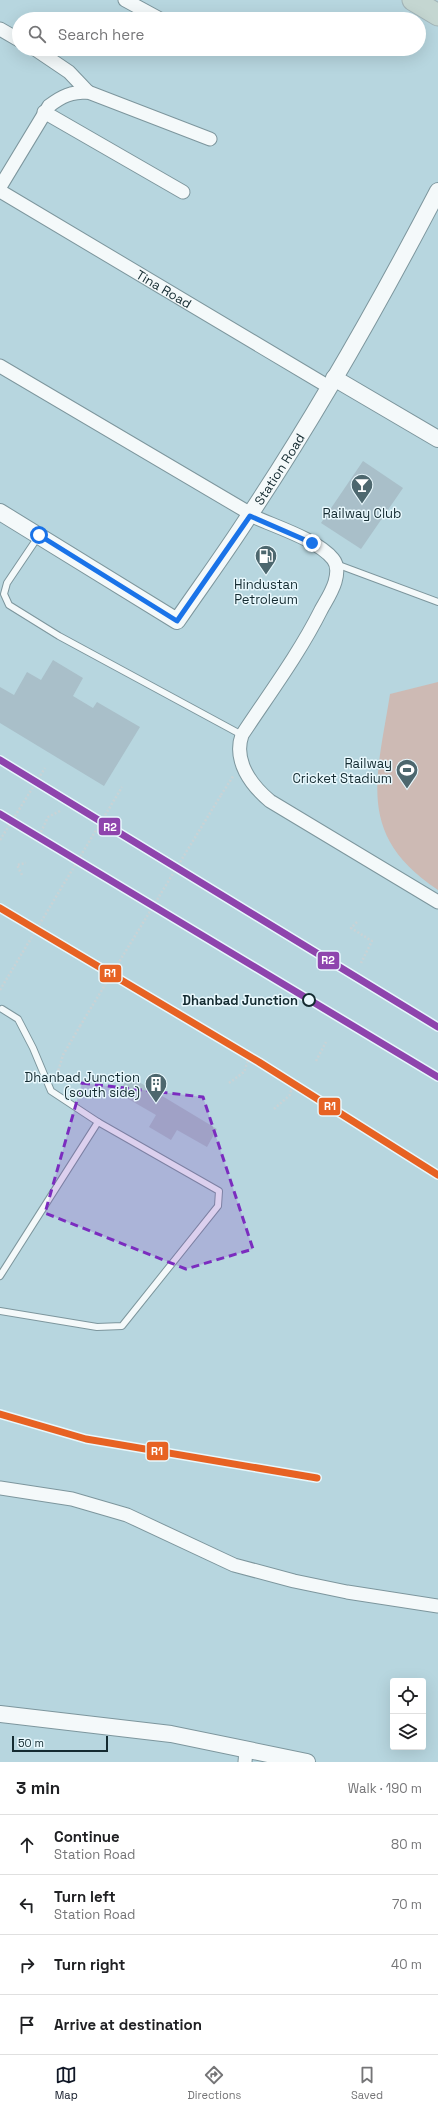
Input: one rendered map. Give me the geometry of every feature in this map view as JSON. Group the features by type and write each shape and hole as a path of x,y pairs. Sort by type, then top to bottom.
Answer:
{"highway":[{"path":"413,0 438,15"}],"street":[{"path":"124,0 147,12"},
{"path":"0,28 12,36"},
{"path":"45,56 69,72 88,92"},
{"path":"0,187 44,112 60,97 73,92 88,92 210,139"},
{"path":"44,112 183,192"},
{"name":"Tina Road","path":"0,191 332,382"},
{"name":"Station Road","path":"0,512 177,621 250,515 332,382 405,254 438,191"},
{"path":"0,366 250,515 312,543 332,558 336,564 334,584 316,620 291,662 242,736 239,747 245,771 253,785 264,796 438,902"},
{"path":"332,382 438,439"},
{"path":"0,1488 72,1499 127,1515 234,1565 340,1590 438,1606"},
{"path":"0,1714 171,1734 246,1756 307,1762"}],"lane":[{"path":"39,535 7,582 4,594 9,605 17,612 58,636 242,736"},
{"path":"336,564 438,602"},
{"path":"0,1312 97,1327 122,1326 218,1206 219,1191 98,1122 51,1091 33,1048 18,1019 2,1009"},
{"path":"0,1276 98,1122"}],"path":[{"path":"0,840 45,768"},
{"path":"51,1091 63,1055 236,770"},
{"path":"0,990 122,786"},
{"path":"41,832 48,817 60,811"},
{"path":"22,875 17,865 26,863"},
{"path":"357,922 351,928 372,941 361,963"},
{"path":"316,1061 326,1042"},
{"path":"229,1083 244,1072 248,1060"},
{"path":"274,1109 290,1095 292,1087"}],"highlighted area":[{"path":"82,1083 203,1097 253,1249 186,1269 45,1213"}],"shaded area":[{"name":"Railway Cricket Stadium","path":"438,682 438,890 412,869 394,848 383,826 378,803 378,778 380,752 390,694"}],"building":[{"name":"Railway Club","path":"363,461 403,488 361,549 321,523"},
{"path":"53,660 83,678 73,696 93,708 97,702 140,727 104,786 0,723 0,687 14,695 27,672 41,680"},
{"name":"Dhanbad Junction (south side)","path":"129,1076 217,1129 207,1147 177,1130 171,1140 149,1127 156,1115 118,1093"}],"railway":[{"path":"0,760 438,1027"},
{"path":"0,908 259,1062 438,1175"},
{"path":"0,1414 86,1439 317,1478"}],"transit line":[{"name":"R2","path":"0,760 438,1027"},
{"name":"R2","path":"0,814 438,1077"},
{"name":"R1","path":"0,908 259,1062 438,1175"},
{"name":"R1","path":"0,1414 86,1439 317,1478"}],"place":[{"name":"Railway Club","path":"362,504"},
{"name":"Hindustan Petroleum","path":"266,576"},
{"name":"Railway Cricket Stadium","path":"407,790"},
{"name":"Dhanbad Junction","path":"309,1000"},
{"name":"Dhanbad Junction (south side)","path":"156,1104"}],"route":[{"path":"39,535 177,621 250,516 312,543"}]}
